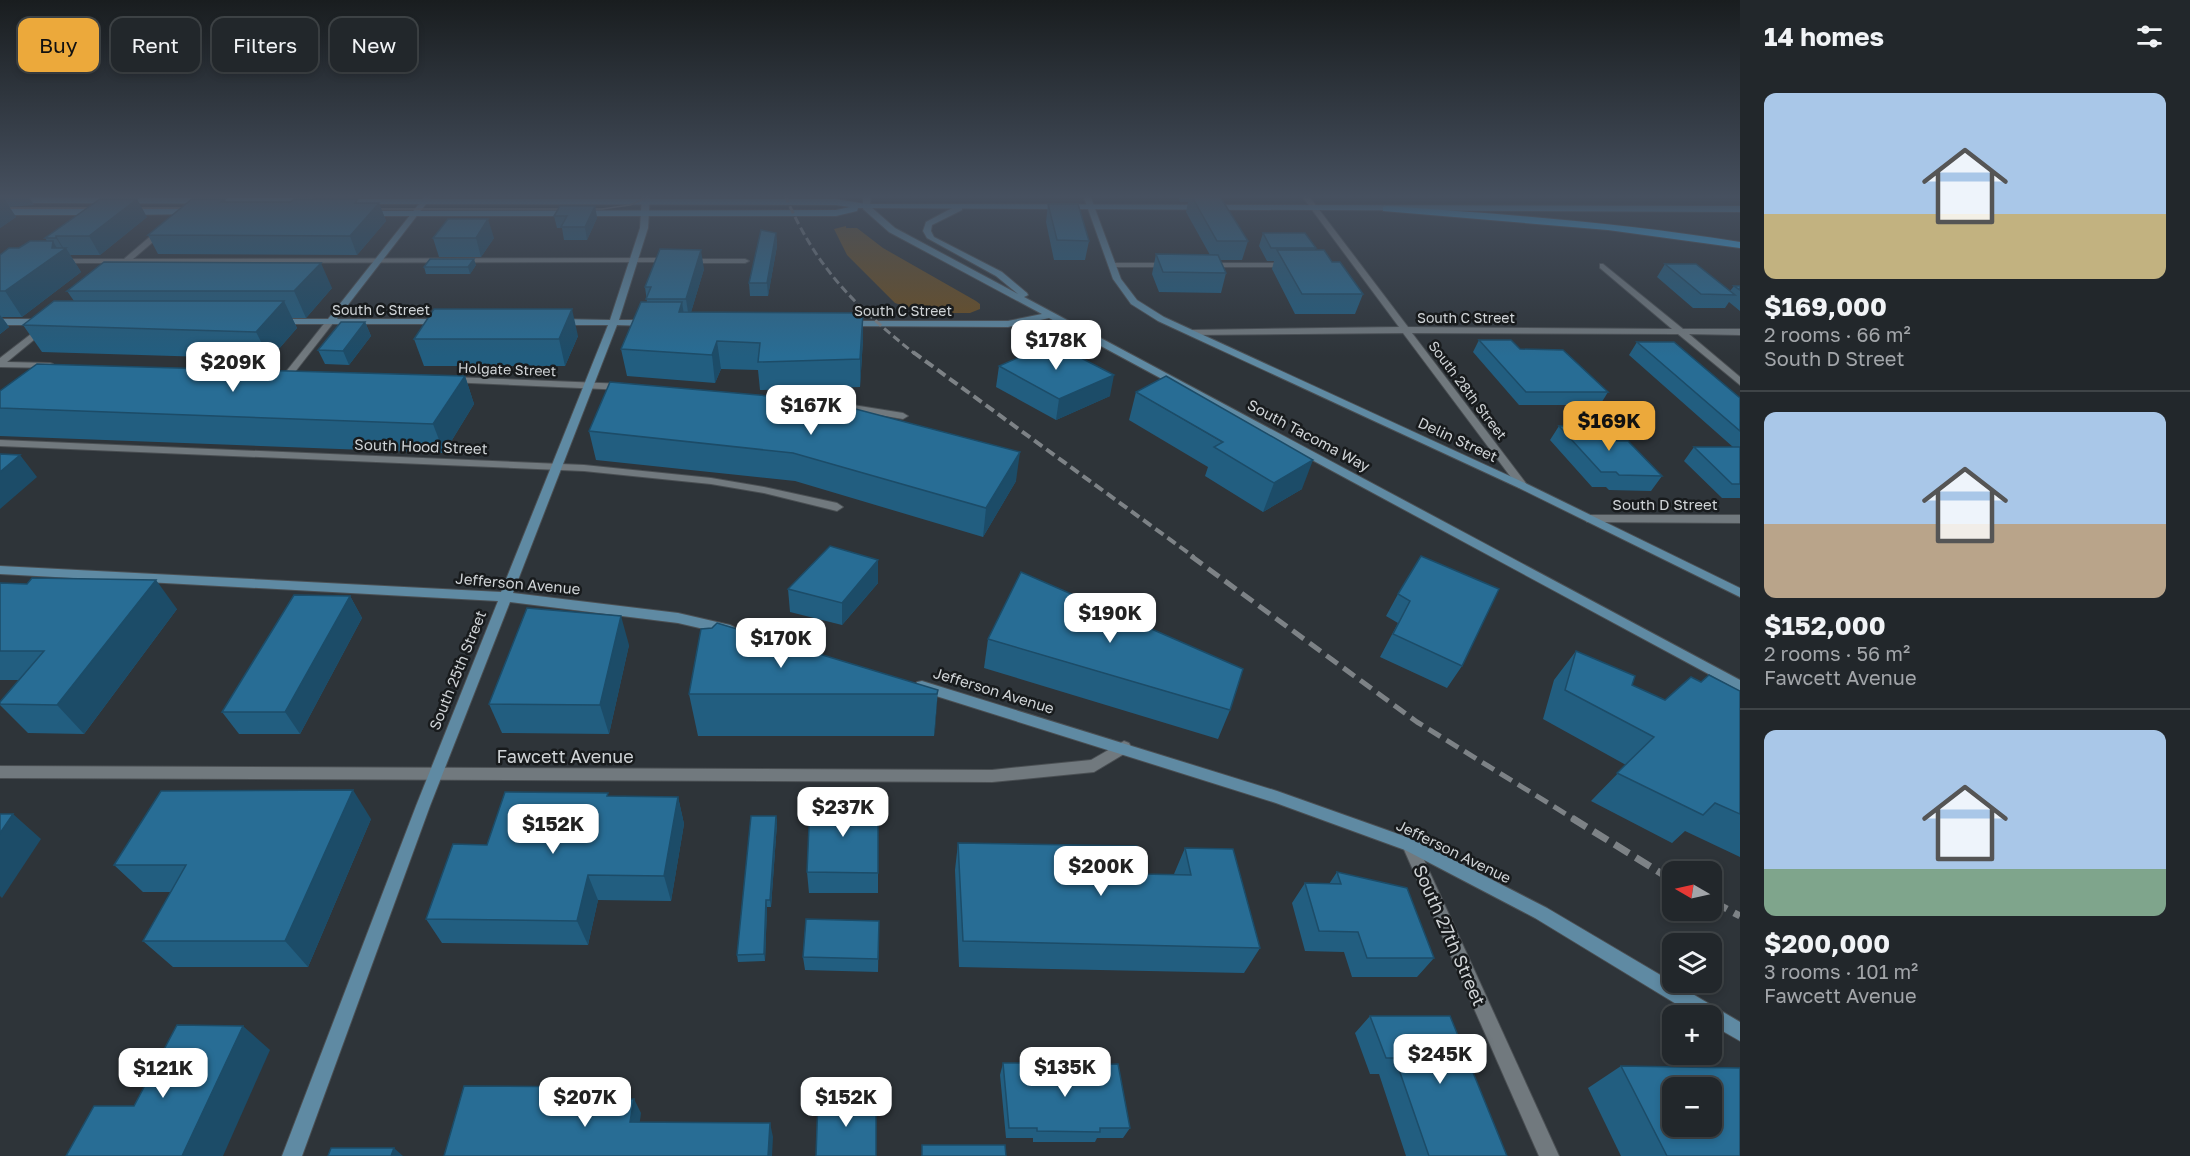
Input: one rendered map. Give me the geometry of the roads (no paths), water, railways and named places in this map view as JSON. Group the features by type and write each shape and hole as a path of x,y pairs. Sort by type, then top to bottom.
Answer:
{"street":[{"path":"117,268 140,249"},
{"path":"288,375 387,249"},
{"name":"South 25th Street","path":"292,1156 436,775 559,466 614,322 639,249"},
{"name":"South Tacoma Way","path":"927,249 1740,686"},
{"path":"952,249 999,274 1040,310"},
{"path":"1106,249 1112,266 1180,265"},
{"name":"South 28th Street","path":"1341,249 1407,330 1523,486"},
{"path":"44,261 745,261"},
{"path":"1202,265 1293,265"},
{"name":"Delin Street","path":"1112,266 1117,279 1134,302 1161,319 1523,486 1740,593"},
{"path":"1603,266 1740,382"},
{"name":"South C Street","path":"842,324 1008,324 1050,315"},
{"path":"0,322 51,322 0,364"},
{"name":"South C Street","path":"267,322 452,322"},
{"path":"546,322 653,323"},
{"name":"South C Street","path":"1192,333 1407,330 1740,332"},
{"path":"0,364 57,367"},
{"path":"277,375 300,376"},
{"name":"Holgate Street","path":"439,380 634,388"},
{"path":"812,402 903,416"},
{"name":"South Hood Street","path":"0,443 559,466 634,472 711,482 764,490 837,507"},
{"name":"South D Street","path":"1591,519 1740,519"},
{"name":"Jefferson Avenue","path":"0,570 507,597 597,606 678,618 746,634"},
{"name":"Jefferson Avenue","path":"911,682 1124,747 1342,819 1410,845 1540,913 1740,1032"},
{"name":"Fawcett Avenue","path":"0,772 992,776 1094,766 1124,747"},
{"name":"South 27th Street","path":"1410,845 1549,1156"}],"railway":[{"path":"813,249 839,284 855,301 915,354"},
{"path":"913,352 1194,557"},
{"path":"1191,556 1417,722 1574,819"},
{"path":"1572,818 1662,874"},
{"path":"1722,906 1740,916"}]}
